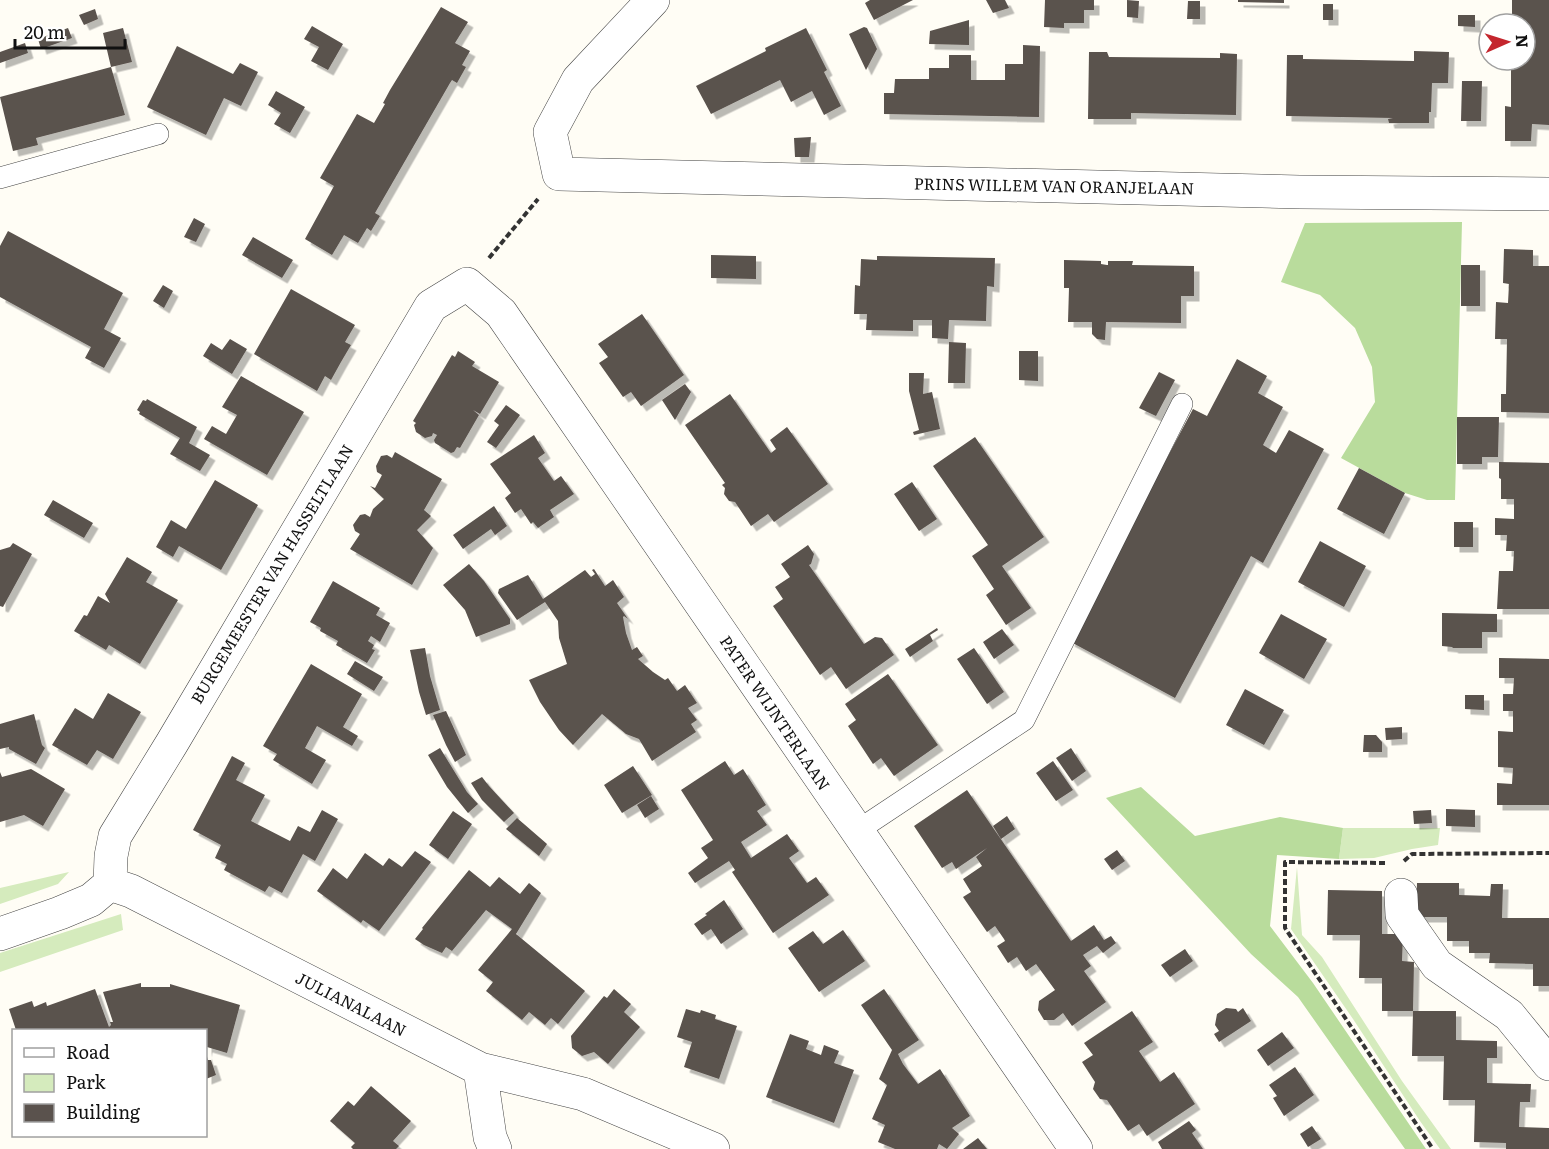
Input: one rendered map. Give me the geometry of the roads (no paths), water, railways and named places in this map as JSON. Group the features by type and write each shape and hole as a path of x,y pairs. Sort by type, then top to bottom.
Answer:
{"street":[{"name":"PRINS WILLEM VAN ORANJELAAN","path":"653,0 578,80 550,132 559,174 1300,192 1549,194"},
{"name":"PATER WIJNTERLAAN","path":"468,284 501,313 1076,1149"},
{"name":"BURGEMEESTER VAN HASSELTLAAN","path":"110,884 111,856 115,836 431,306 468,284"},
{"path":"0,934 91,900 110,884"},
{"name":"JULIANALAAN","path":"110,884 131,891 480,1069 583,1094 713,1149"},
{"path":"1401,895 1402,915 1437,965 1509,1015 1549,1064"},
{"path":"480,1069 490,1137 495,1149"}],"lane":[{"path":"0,178 158,134"},
{"path":"857,831 1024,720 1182,404"}]}
